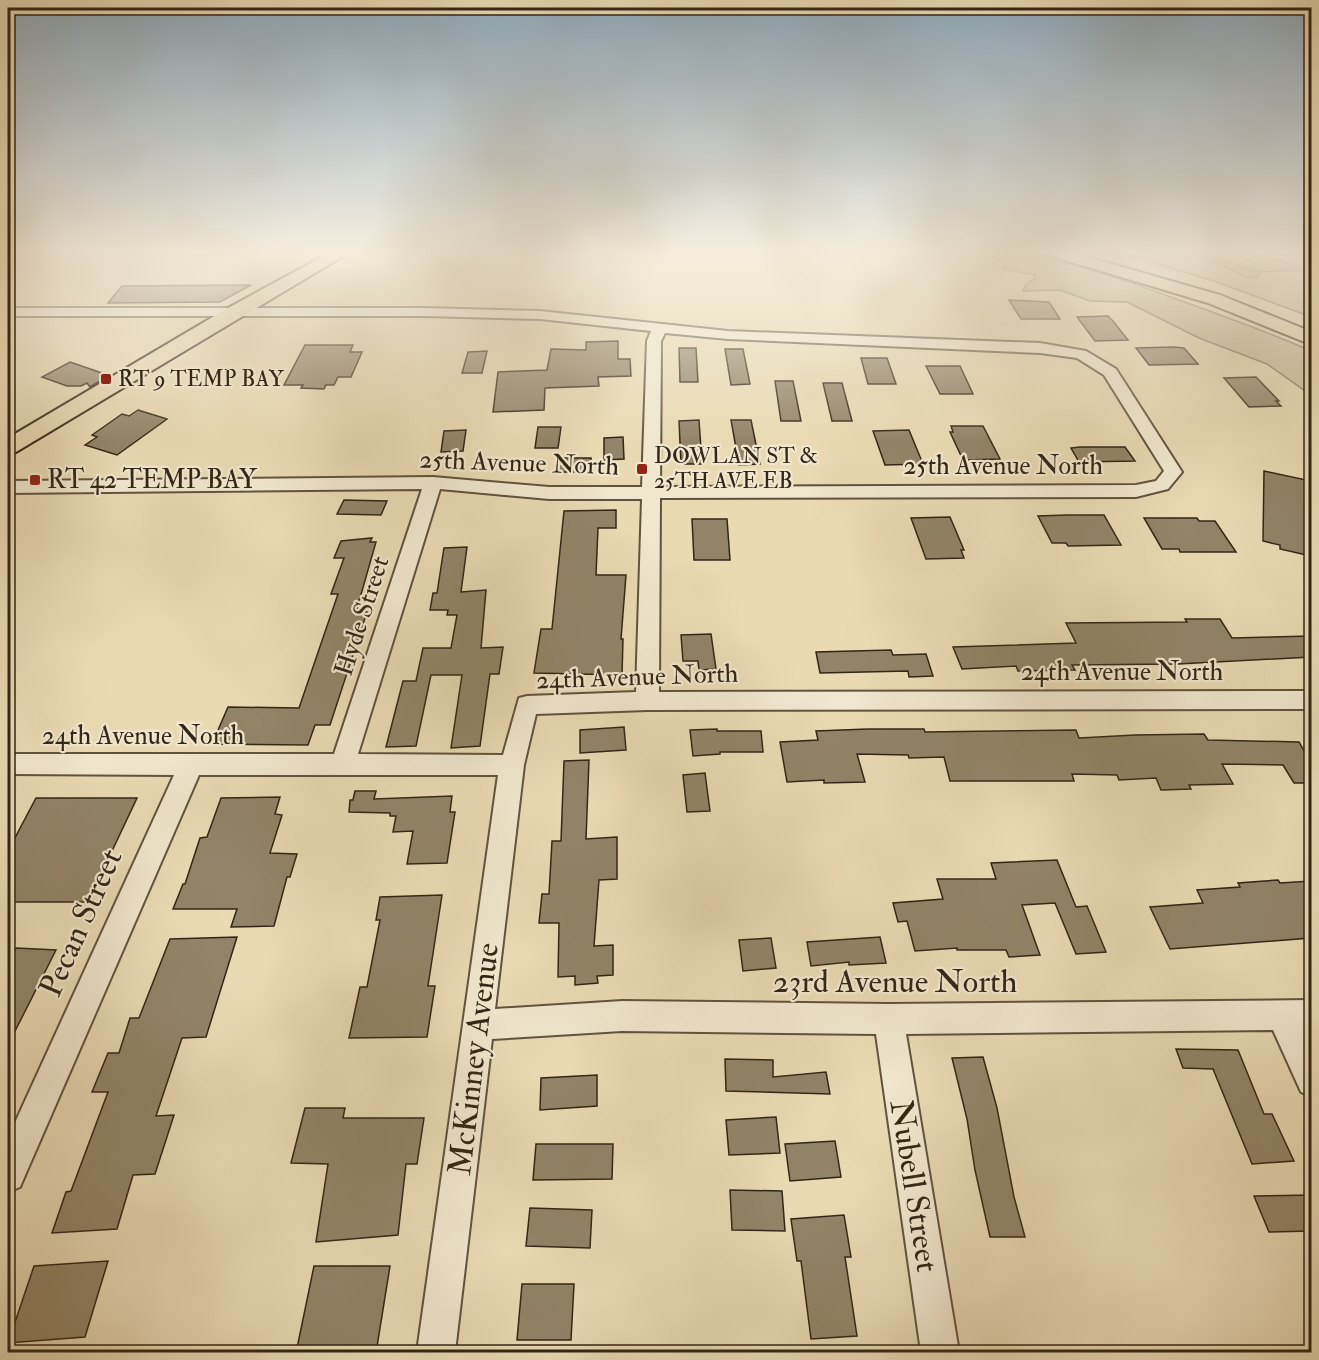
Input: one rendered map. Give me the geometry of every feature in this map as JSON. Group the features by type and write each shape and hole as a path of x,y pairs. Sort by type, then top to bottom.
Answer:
{"main road":[{"path":"8,447 228,315"},
{"path":"1252,315 1311,339"},
{"path":"1281,315 1311,327"}],"street":[{"path":"544,315 660,328 654,342 647,701"},
{"name":"25th Avenue North","path":"8,487 433,483 542,493 1136,490 1162,485 1173,472 1110,372 1081,354 1040,348 728,335 660,328"},
{"name":"Hyde Street","path":"343,765 433,483"},
{"name":"24th Avenue North","path":"8,764 512,765 527,705 647,701 1311,700"},
{"name":"Pecan Street","path":"8,1175 191,765"},
{"name":"McKinney Avenue","path":"436,1353 512,765"},
{"path":"1281,1015 1311,1081"},
{"name":"23rd Avenue North","path":"479,1025 622,1017 889,1019 1311,1015"},
{"name":"Nubell Street","path":"889,1019 940,1353"}],"shaded area":[{"path":"1154,315 1222,315 1311,351 1311,395 1267,364 1199,338"}],"building":[{"path":"1019,315 1058,315 1060,319 1021,319"},
{"path":"1108,316 1128,340 1095,341 1077,317"},
{"path":"618,341 618,359 630,359 631,376 598,377 599,386 545,388 544,410 493,412 498,372 547,370 551,349 586,350 586,342"},
{"path":"305,345 353,345 350,352 362,352 351,377 338,377 334,385 326,385 324,389 301,388 303,385 284,385"},
{"path":"679,348 696,348 698,382 680,382"},
{"path":"1136,348 1184,348 1198,364 1149,365"},
{"path":"725,349 743,349 750,384 731,385"},
{"path":"487,351 482,373 462,373 468,352"},
{"path":"861,358 887,358 896,384 868,384"},
{"path":"70,362 110,375 90,387 87,383 81,386 67,386 42,377"},
{"path":"926,366 960,366 973,394 940,394"},
{"path":"1256,377 1281,406 1249,407 1224,378"},
{"path":"775,381 793,381 801,421 781,421"},
{"path":"823,383 842,383 852,421 832,421"},
{"path":"138,410 167,419 117,455 85,445 97,437 92,435 122,414 129,416"},
{"path":"699,420 702,464 681,464 679,421"},
{"path":"731,420 751,420 760,464 739,465"},
{"path":"951,426 983,426 1000,459 963,460 950,432 953,432"},
{"path":"538,427 561,427 558,448 535,448"},
{"path":"466,430 463,451 441,452 444,431"},
{"path":"909,430 923,464 885,465 873,431"},
{"path":"623,437 624,459 604,460 604,438"},
{"path":"1125,447 1135,461 1079,462 1071,448"},
{"path":"557,458 591,458 590,472 555,472"},
{"path":"1264,471 1311,481 1311,556 1280,549 1280,545 1263,541"},
{"path":"344,500 387,501 381,515 337,514"},
{"path":"616,510 616,528 598,528 596,575 626,575 621,639 623,639 622,675 534,673 541,629 552,629 564,511"},
{"path":"1104,515 1121,545 1068,546 1066,543 1052,543 1038,516"},
{"path":"950,517 964,550 961,550 964,558 926,559 911,518"},
{"path":"1144,518 1197,518 1199,521 1215,521 1236,552 1180,552 1179,549 1162,549"},
{"path":"692,519 727,519 730,560 694,560"},
{"path":"372,538 370,542 376,542 356,612 367,612 330,725 315,725 308,745 212,744 228,707 299,708 338,594 331,594 344,558 334,558 341,541"},
{"path":"467,547 461,592 486,590 481,648 503,647 499,674 490,674 480,746 451,748 462,675 431,675 416,746 386,747 403,681 416,681 423,648 451,648 457,615 447,615 448,610 430,610 433,593 437,593 444,548"},
{"path":"1185,619 1220,619 1232,638 1311,636 1311,657 1178,664 1072,665 1075,670 1018,671 1016,666 962,669 953,647 1076,643 1066,623 1187,622"},
{"path":"711,634 716,669 699,670 698,661 683,661 681,635"},
{"path":"891,650 893,655 926,654 933,676 909,677 908,671 820,673 816,652"},
{"path":"624,727 626,750 580,753 580,730"},
{"path":"717,729 717,731 761,731 763,752 720,752 720,754 693,756 690,730"},
{"path":"924,729 925,732 1076,730 1079,738 1204,734 1208,740 1299,742 1311,763 1311,783 1294,783 1283,765 1222,764 1233,784 1189,785 1191,789 1161,790 1156,778 1119,780 1117,775 1072,774 1074,781 950,781 944,757 909,758 908,755 857,754 865,782 824,783 824,780 787,782 780,742 818,740 816,731"},
{"path":"589,760 586,839 617,837 617,879 599,880 594,946 613,945 613,975 597,976 598,983 575,985 575,976 558,977 559,923 539,923 542,894 549,894 552,841 561,841 564,761"},
{"path":"705,773 710,811 687,812 683,775"},
{"path":"355,791 376,791 374,799 452,796 450,812 455,812 447,863 407,864 413,831 393,832 396,816 390,816 390,813 349,812 350,800 353,800"},
{"path":"280,797 275,814 282,815 270,853 297,854 290,877 287,877 274,926 231,927 237,909 173,909 183,884 185,884 200,838 207,837 221,798"},
{"path":"36,798 137,798 88,902 8,902 8,851"},
{"path":"1057,860 1076,907 1087,906 1106,952 1076,954 1055,903 1022,905 1040,955 1009,957 1006,950 957,950 957,948 915,951 907,921 898,922 893,903 943,899 937,879 996,879 991,863"},
{"path":"1278,880 1280,883 1311,881 1311,938 1170,949 1150,907 1203,903 1197,890 1240,887 1238,883"},
{"path":"442,895 428,986 435,986 427,1037 349,1038 360,987 367,987 380,920 376,920 380,897"},
{"path":"237,937 206,1037 182,1038 156,1116 174,1115 155,1174 133,1175 117,1229 52,1233 66,1192 71,1191 108,1092 92,1092 108,1053 119,1053 130,1018 139,1018 170,939"},
{"path":"880,937 886,963 849,965 849,962 811,966 807,942"},
{"path":"771,938 776,968 743,971 739,940"},
{"path":"16,948 56,950 8,1045 8,964"},
{"path":"1176,1049 1238,1050 1264,1114 1272,1114 1294,1161 1252,1164 1213,1069 1183,1068"},
{"path":"983,1057 997,1108 1014,1197 1025,1237 990,1237 975,1170 967,1119 952,1058"},
{"path":"725,1059 773,1060 773,1077 826,1072 830,1094 726,1091"},
{"path":"597,1075 597,1106 540,1110 541,1078"},
{"path":"305,1108 345,1108 343,1118 424,1118 417,1164 406,1164 398,1235 316,1242 328,1164 291,1163"},
{"path":"776,1117 780,1153 729,1155 726,1120"},
{"path":"835,1141 841,1177 790,1181 785,1144"},
{"path":"536,1144 613,1144 612,1179 533,1180"},
{"path":"730,1190 782,1191 785,1231 732,1230"},
{"path":"1311,1195 1311,1231 1269,1232 1254,1196"},
{"path":"530,1208 592,1210 590,1248 526,1246"},
{"path":"844,1215 851,1257 845,1257 857,1336 811,1339 801,1261 797,1261 791,1219"},
{"path":"108,1261 85,1337 8,1343 34,1266"},
{"path":"314,1266 390,1266 376,1353 296,1353"},
{"path":"522,1284 574,1284 571,1340 517,1340"}],"place":[{"name":"RT 9 TEMP BAY","path":"106,379"},
{"name":"DOWLAN ST & 25TH AVE EB","path":"642,469"},
{"name":"RT 42 TEMP BAY","path":"35,480"}]}
